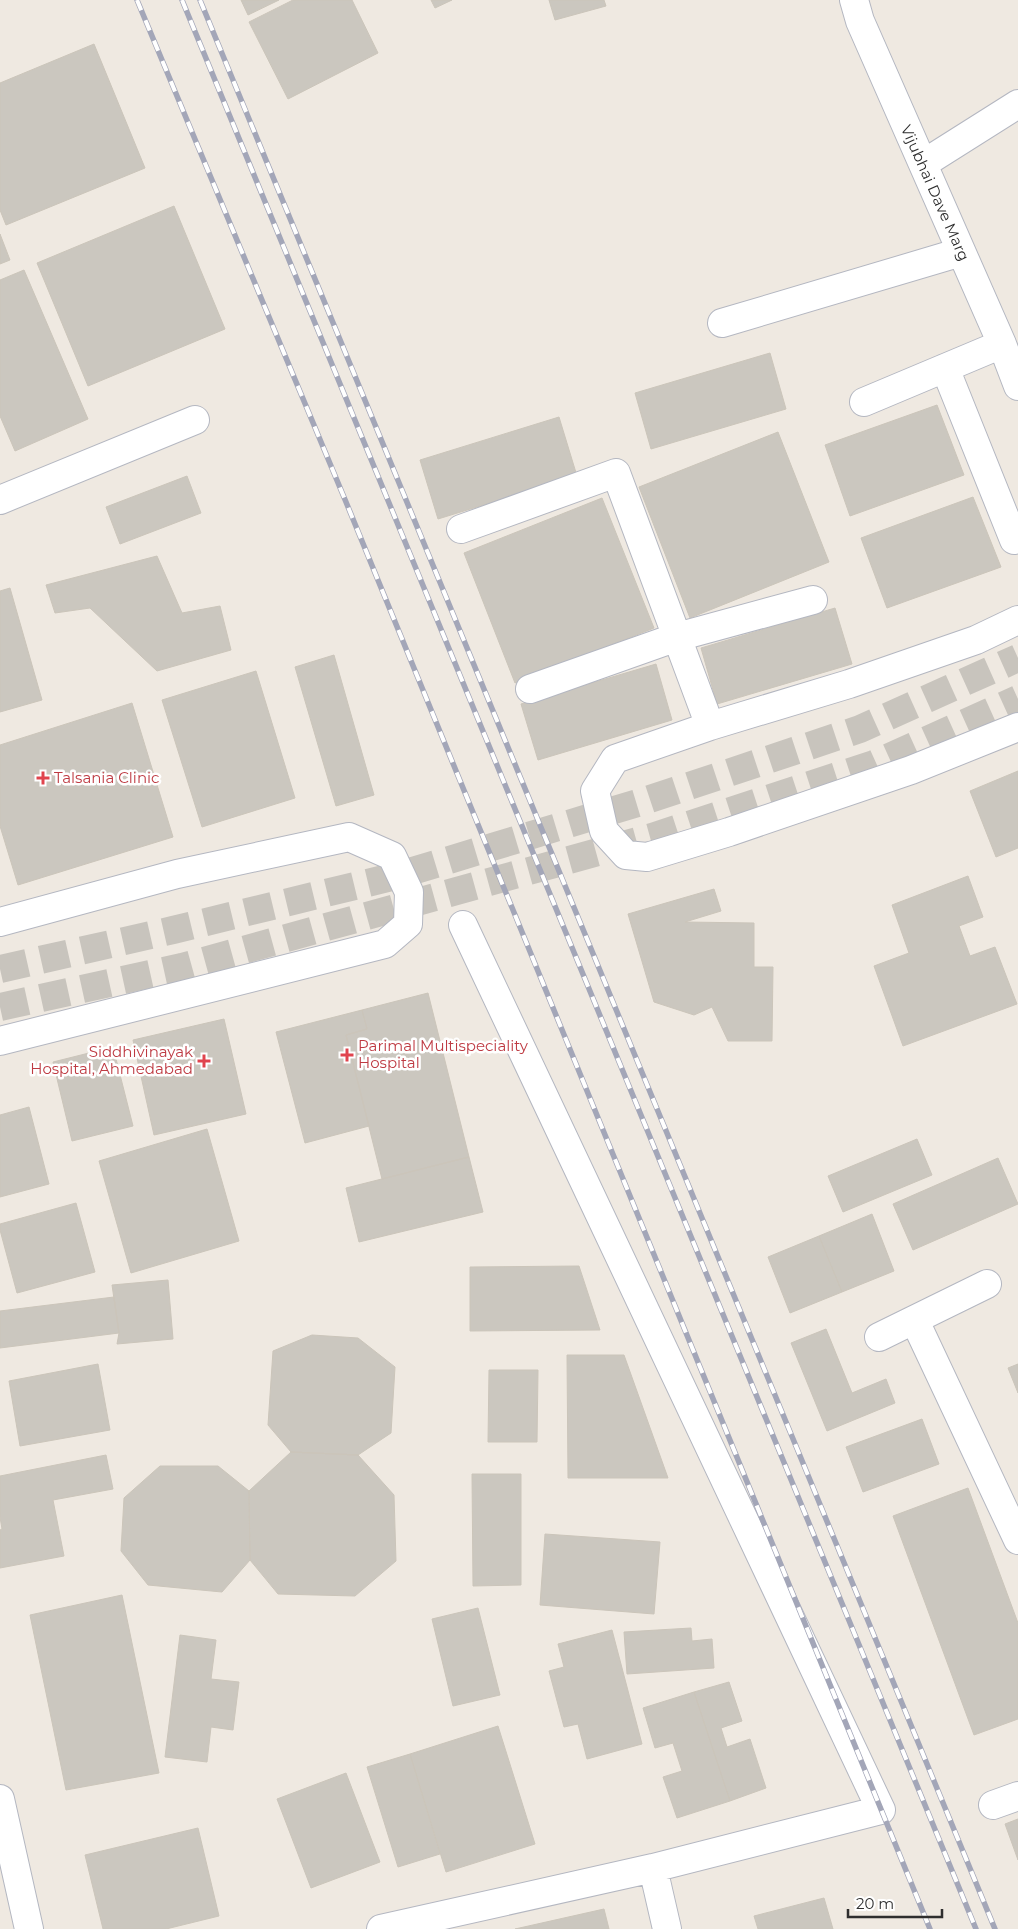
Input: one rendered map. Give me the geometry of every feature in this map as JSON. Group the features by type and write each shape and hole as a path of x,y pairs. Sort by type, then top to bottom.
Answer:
{"street":[{"name":"Vijubhai Dave Marg","path":"854,0 860,21 1002,344 1018,386"},
{"path":"922,164 1018,104"},
{"path":"722,323 961,252"},
{"path":"864,402 1002,344"},
{"path":"945,368 1014,540"},
{"path":"0,500 195,420"},
{"path":"460,529 616,473 710,726"},
{"path":"530,689 677,637 812,600"},
{"path":"1018,620 976,640 849,684 710,726 615,760 595,791 604,831 626,855 647,857 729,832 911,770 1018,727"},
{"path":"0,922 177,874 349,837 392,856 409,892 408,924 385,944 0,1041"},
{"path":"381,1929 412,1925 653,1868 881,1810 463,925"},
{"path":"879,1337 988,1284"},
{"path":"915,1320 1018,1540"},
{"path":"0,1800 29,1929"},
{"path":"653,1868 667,1929"}],"building":[{"path":"241,0 279,0 248,15"},
{"path":"293,0 352,0 378,53 288,99 249,22"},
{"path":"431,0 452,0 435,8"},
{"path":"549,0 604,0 606,6 555,20"},
{"path":"94,44 145,168 6,225 0,210 0,83"},
{"path":"174,206 225,329 88,386 37,263"},
{"path":"0,234 10,260 0,264"},
{"path":"24,270 88,419 15,451 0,416 0,280"},
{"path":"770,353 786,409 651,449 635,393"},
{"path":"937,405 964,475 850,516 825,445"},
{"path":"559,417 577,476 438,519 420,460"},
{"path":"778,432 829,562 690,618 639,487"},
{"path":"187,476 201,513 120,544 106,507"},
{"path":"973,497 1001,567 887,608 861,538"},
{"path":"602,498 654,628 515,683 464,553"},
{"path":"157,556 182,613 220,606 231,650 157,671 90,608 55,613 46,585"},
{"path":"10,588 42,700 0,712 0,591"},
{"path":"835,608 852,664 717,704 701,648"},
{"path":"334,655 374,795 336,806 295,667"},
{"path":"656,664 672,720 538,760 521,704"},
{"path":"256,671 295,798 202,827 162,700"},
{"path":"132,703 173,837 18,885 0,826 0,745"},
{"path":"1018,771 1018,848 996,857 970,791"},
{"path":"968,876 983,917 959,926 970,956 995,947 1017,1004 903,1046 874,966 909,953 892,905"},
{"path":"714,889 721,911 685,922 754,923 754,967 773,967 772,1041 728,1041 712,1007 694,1015 654,1002 628,914"},
{"path":"428,993 469,1157 382,1179 346,1035 367,1029 362,1010"},
{"path":"362,1010 367,1029 346,1035 369,1126 305,1143 276,1032"},
{"path":"224,1019 246,1114 154,1135 133,1040"},
{"path":"113,1047 133,1126 72,1141 53,1062"},
{"path":"29,1107 49,1184 0,1197 0,1115"},
{"path":"207,1129 239,1241 131,1273 99,1161"},
{"path":"917,1139 932,1175 843,1212 828,1176"},
{"path":"469,1157 483,1212 359,1242 346,1188"},
{"path":"998,1158 1018,1204 913,1250 893,1204"},
{"path":"76,1203 95,1272 17,1293 0,1224"},
{"path":"872,1214 894,1271 842,1292 819,1236"},
{"path":"819,1236 842,1292 790,1313 768,1257"},
{"path":"579,1266 600,1330 470,1331 470,1267"},
{"path":"168,1280 173,1339 117,1344 119,1333 112,1285"},
{"path":"114,1297 119,1333 0,1348 0,1311"},
{"path":"826,1329 852,1393 886,1379 895,1403 827,1431 791,1343"},
{"path":"312,1335 358,1338 395,1367 391,1433 358,1455 291,1452 268,1425 273,1351"},
{"path":"567,1355 624,1355 668,1478 568,1478"},
{"path":"98,1364 110,1430 20,1446 9,1381"},
{"path":"1018,1364 1018,1393 1008,1368"},
{"path":"489,1370 538,1370 537,1442 488,1442"},
{"path":"922,1419 939,1464 863,1492 846,1447"},
{"path":"291,1452 358,1455 394,1495 396,1561 355,1596 278,1594 250,1560 249,1491"},
{"path":"106,1455 113,1489 53,1500 64,1556 0,1568 0,1530 2,1529 0,1517 0,1476"},
{"path":"160,1466 218,1466 249,1491 250,1560 222,1592 148,1585 121,1551 124,1498"},
{"path":"472,1474 521,1474 521,1585 473,1586"},
{"path":"968,1488 1018,1623 1018,1719 974,1735 893,1516"},
{"path":"545,1534 660,1542 654,1614 540,1605"},
{"path":"122,1595 159,1773 66,1790 30,1615"},
{"path":"478,1608 500,1695 453,1706 432,1619"},
{"path":"691,1628 692,1641 712,1639 714,1668 627,1674 624,1632"},
{"path":"612,1630 642,1744 587,1759 578,1724 564,1727 549,1671 564,1667 558,1644"},
{"path":"180,1635 216,1640 211,1679 239,1682 233,1730 211,1727 207,1762 165,1757"},
{"path":"729,1682 742,1721 721,1728 727,1747 750,1739 766,1788 730,1801 694,1692"},
{"path":"694,1692 730,1801 677,1818 663,1777 682,1771 673,1743 655,1748 643,1708"},
{"path":"498,1726 535,1844 446,1872 410,1754"},
{"path":"410,1754 440,1854 398,1867 367,1767"},
{"path":"346,1773 380,1862 311,1888 277,1799"},
{"path":"1018,1819 1018,1860 1005,1824"},
{"path":"198,1828 219,1916 166,1929 103,1929 85,1855"},
{"path":"824,1898 833,1929 758,1929 754,1916"},
{"path":"604,1909 609,1929 515,1929"}],"tunnel":[{"path":"0,969 173,930 396,876 641,802 860,729 1018,658"},
{"path":"0,1007 182,967 652,837 874,764 1018,699"}],"railway":[{"path":"137,0 346,502 930,1929"},
{"path":"182,0 976,1929"},
{"path":"200,0 995,1929"}],"place":[{"name":"Talsania Clinic","path":"43,778"},
{"name":"Parimal Multispeciality Hospital","path":"347,1055"},
{"name":"Siddhivinayak Hospital, Ahmedabad","path":"204,1061"}]}
